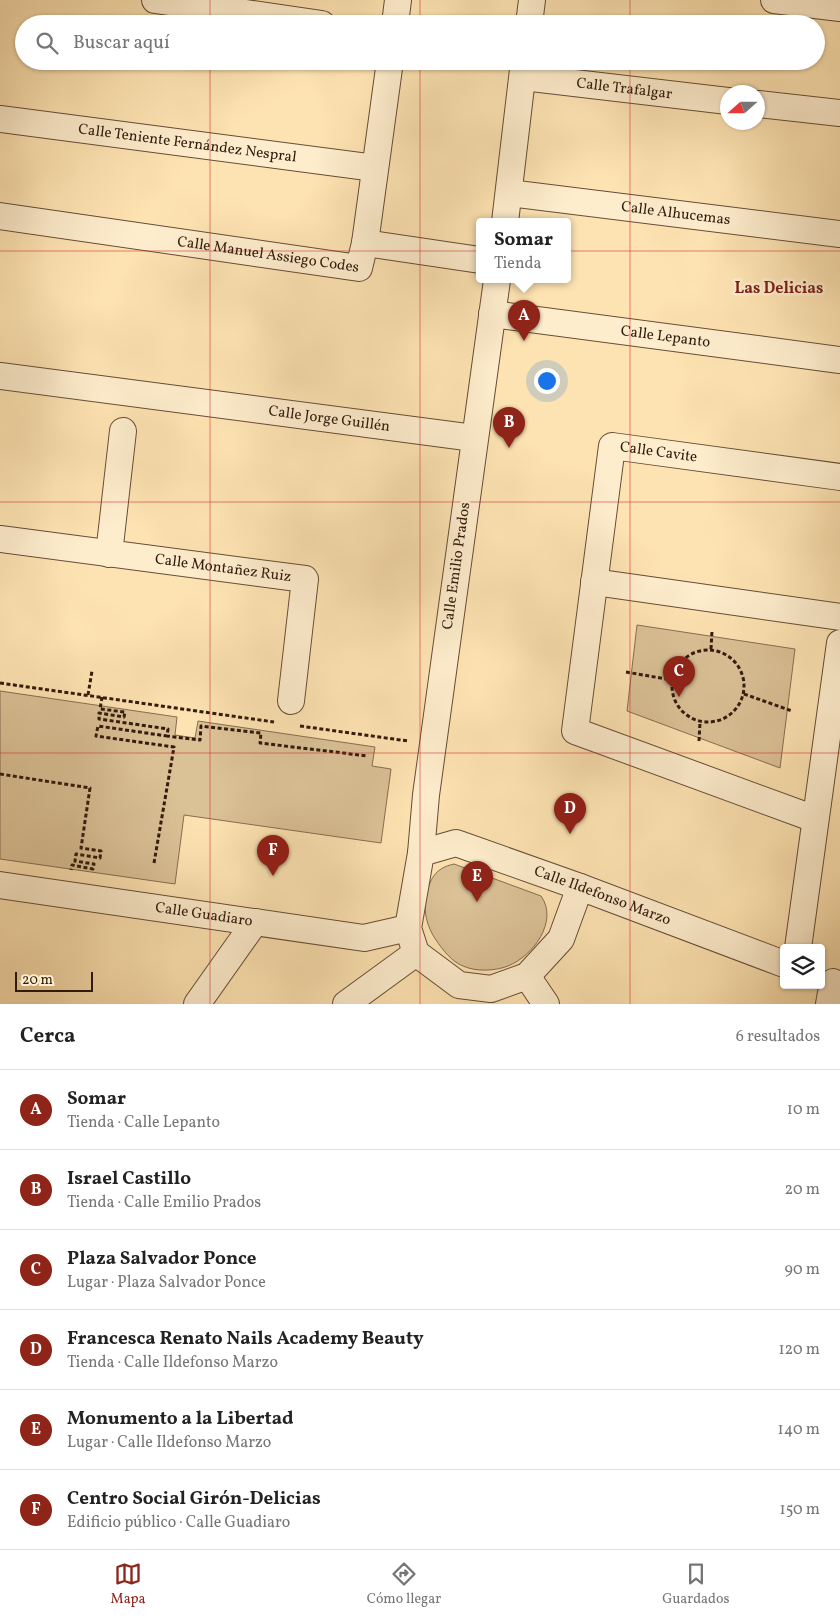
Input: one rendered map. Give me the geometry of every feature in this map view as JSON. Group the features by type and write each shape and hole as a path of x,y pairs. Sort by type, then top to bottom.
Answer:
{"street":[{"path":"155,0 259,15"},
{"path":"396,15 398,0"},
{"path":"530,15 532,0"},
{"path":"774,0 840,8"},
{"name":"Calle Manuel Assiego Codes","path":"0,216 359,268 365,243 389,70"},
{"path":"506,218 524,70"},
{"name":"Calle Trafalgar","path":"530,70 720,100"},
{"path":"765,105 840,114"},
{"name":"Calle Teniente Fernández Nespral","path":"0,119 375,168"},
{"name":"Calle Alhucemas","path":"510,193 840,234"},
{"path":"365,243 476,259"},
{"name":"Calle Emilio Prados","path":"420,853 426,795 497,283"},
{"name":"Calle Lepanto","path":"492,314 840,360"},
{"name":"Calle Jorge Guillén","path":"0,376 474,438"},
{"name":"Calle Jorge Guillén","path":"80,386 108,401 123,431 138,413 154,405 186,400"},
{"path":"0,539 109,554 123,431"},
{"name":"Calle Cavite","path":"594,582 612,446 840,477"},
{"name":"Calle Montañez Ruiz","path":"109,554 305,579 289,716"},
{"path":"815,819 575,732 594,582 840,617"},
{"path":"799,944 840,644"},
{"name":"Calle Ildefonso Marzo","path":"420,853 456,843 580,887 780,962"},
{"path":"420,853 408,928 416,954 458,995 491,988 526,976 561,939 580,887"},
{"name":"Calle Guadiaro","path":"0,885 364,938 408,928"},
{"path":"197,1004 255,922"},
{"path":"346,1004 416,954"},
{"path":"526,976 546,1004"}],"path":[{"path":"711,649 712,631"},
{"path":"711,649 723,653 733,660 740,670 744,682 744,694 732,714 723,720 700,722 690,719 676,705 672,696 672,680 678,664 687,656 698,650 711,649"},
{"path":"88,695 92,671"},
{"path":"626,672 672,680"},
{"path":"0,683 102,697 289,716 413,741"},
{"path":"744,694 792,711"},
{"path":"102,697 100,709 125,712 124,717 99,714 99,719 168,729 167,736"},
{"path":"699,741 700,722"},
{"path":"154,863 174,747 96,736 98,726 200,740 202,726 261,733 260,743 368,756"},
{"path":"0,774 90,788 81,848 101,851 100,858 76,854 75,861 94,864 93,868 72,865 67,895"}],"shaded area":[{"path":"637,625 795,649 780,768 627,711"},
{"path":"0,691 177,717 175,735 195,738 198,721 375,747 372,766 391,769 381,843 184,815 175,884 0,859"},
{"path":"454,864 541,896 546,906 547,916 541,937 517,961 508,966 491,970 468,968 451,958 436,940 430,930 427,919 426,896 434,875 442,868"}],"place":[{"name":"Somar","path":"524,341"},
{"name":"Israel Castillo","path":"509,448"},
{"name":"Plaza Salvador Ponce","path":"679,697"},
{"name":"Francesca Renato Nails Academy Beauty","path":"570,834"},
{"name":"Centro Social Girón-Delicias","path":"273,876"},
{"name":"Monumento a la Libertad","path":"477,902"}],"district":[{"name":"Las Delicias","path":"779,289"}]}
